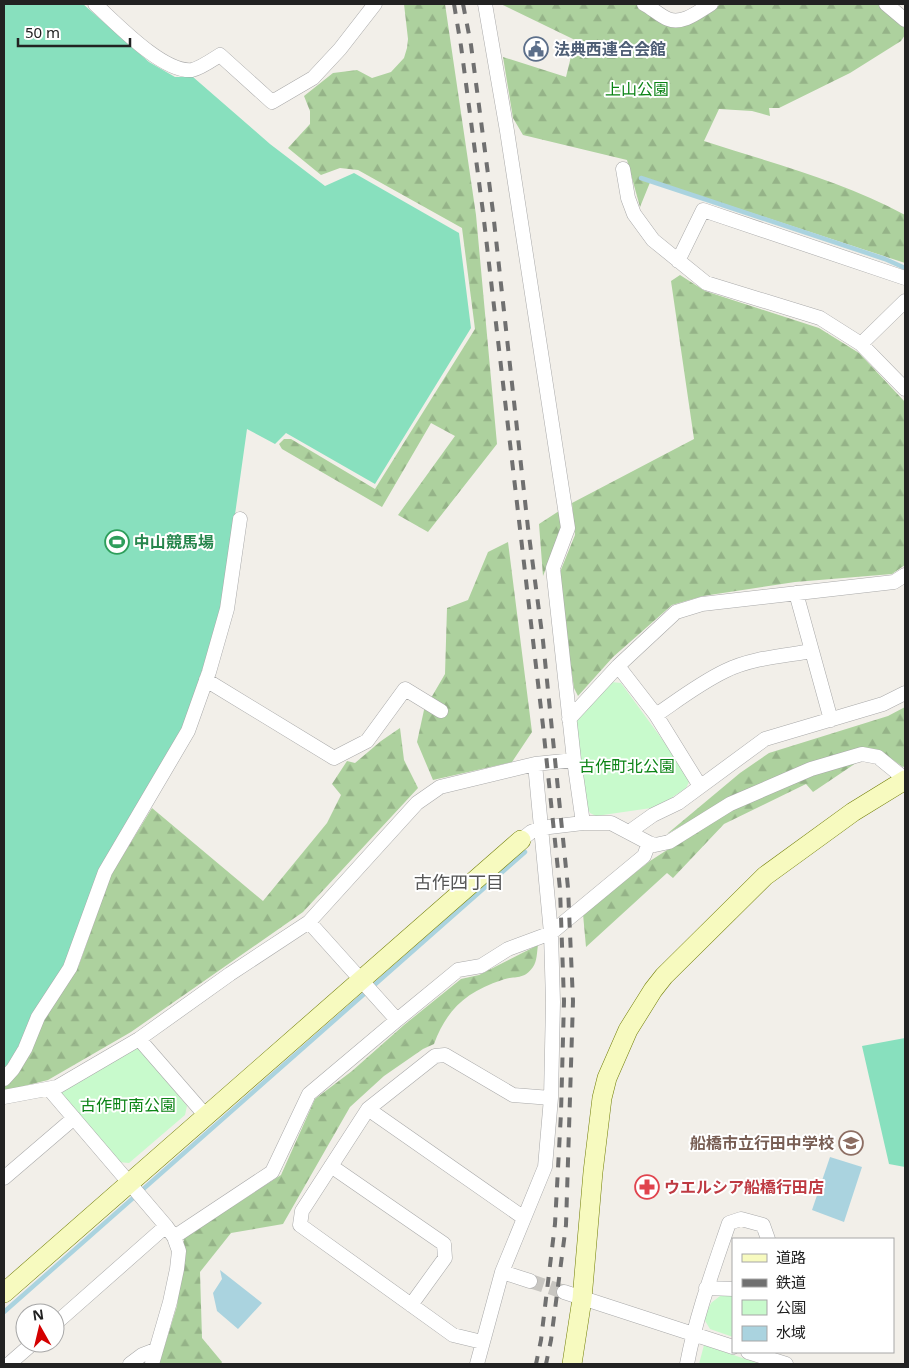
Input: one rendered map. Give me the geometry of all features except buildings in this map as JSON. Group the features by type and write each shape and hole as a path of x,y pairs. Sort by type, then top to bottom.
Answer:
{"street":[{"path":"95,4 147,51 178,69 194,70 220,55 272,102 313,78 340,49 375,4"},
{"path":"485,4 507,131 568,528 553,568 569,719 583,823"},
{"path":"644,4 668,20 678,20 689,18 711,4"},
{"path":"886,4 905,20"},
{"path":"623,169 628,198 634,214 653,240 706,283 820,318 862,344 905,389"},
{"path":"678,261 703,210 905,278"},
{"path":"862,344 905,301"},
{"path":"4,1078 25,1049 38,1017 70,968 106,872 188,731 206,680 227,609 240,519"},
{"path":"569,719 618,666 676,612 702,604 894,582 905,575"},
{"path":"796,593 831,720"},
{"path":"656,716 708,680 726,670 756,661 812,651"},
{"path":"618,666 656,716 700,786"},
{"path":"206,680 334,758 367,741 405,689 441,711"},
{"path":"629,832 653,815 678,802 765,739 884,704 905,693"},
{"path":"4,1293 532,832 541,828 583,823 611,823 655,845 669,842 730,804 811,769 862,754 878,757 905,779 853,812 765,876 664,976 628,1030 607,1078 602,1098 593,1172 582,1298 572,1364"},
{"path":"4,1097 57,1087 140,1039 230,974 309,922 417,803 440,787 535,764 574,760"},
{"path":"477,1364 502,1272 545,1167 551,1098 553,1002 551,933 535,764"},
{"path":"65,1316 170,1231 272,1172 309,1094 458,970 481,966 508,949 551,933 644,856 649,843"},
{"path":"309,922 397,1020"},
{"path":"140,1039 206,1116"},
{"path":"482,1342 452,1335 300,1225 302,1211 368,1109 435,1056 445,1055 513,1095 551,1098"},
{"path":"49,1089 170,1231 179,1251 170,1302 152,1364"},
{"path":"368,1109 524,1218"},
{"path":"4,1178 74,1118"},
{"path":"331,1166 444,1244 444,1258 411,1305"},
{"path":"687,1364 706,1288 729,1223 741,1219 763,1225 768,1238"},
{"path":"502,1272 530,1281"},
{"path":"706,1288 732,1289"},
{"path":"564,1292 732,1347"},
{"path":"130,1364 142,1355 155,1350"},
{"path":"9,1364 22,1353"},
{"path":"751,1353 786,1364"}],"green space":[{"name":"中山競馬場","path":"4,4 83,4 149,62 175,77 193,77 270,144 325,186 354,173 459,233 471,328 375,484 286,433 275,444 247,429 223,600 201,678 182,730 64,967 21,1047 4,1069"},
{"path":"404,4 445,4 476,215 497,444 428,532 398,515 455,436 431,423 382,507 282,449 279,444 284,439 291,439 375,489 475,329 462,228 358,170 340,168 321,175 288,148 310,124 310,111 304,96 333,73 357,70 372,78 391,72 404,58 408,39"},
{"name":"上山公園","path":"501,4 636,4 660,19 679,26 692,23 721,4 880,4 905,26 905,35 901,41 850,73 779,108 769,108 770,116 752,111 719,109 704,141 832,182 905,215 905,263 651,180 640,207 627,160 523,135 513,118 503,57 566,77 575,40"},
{"path":"680,275 705,291 819,328 859,353 905,402 905,565 892,574 795,582 703,596 672,605 613,657 578,696 574,688 558,577 575,535 572,503 694,439 671,281"},
{"path":"559,511 561,530 543,576 539,524"},
{"path":"508,542 532,732 512,762 433,780 417,742 424,710 445,674 447,608 468,600 488,552"},
{"name":"古作町北公園","path":"611,682 621,683 689,776 689,782 686,788 658,807 596,816 590,813 587,807 576,722"},
{"path":"905,707 905,766 903,767 882,752 728,799 667,834 740,773 769,753 888,716"},
{"path":"400,728 404,760 418,788 303,912 131,1032 48,1080 4,1091 4,1087 23,1066 44,1019 79,965 111,875 152,808 263,901 327,823 341,795 332,784 347,761 355,763"},
{"path":"862,759 813,792 806,784 724,824 673,878 667,873 586,947 583,914 650,861 732,808 813,775"},
{"path":"538,945 533,967 526,974 489,985 468,996 459,1003 445,1021 434,1044 423,1049 384,1076 350,1107 283,1224 231,1233 200,1272 202,1338 222,1362 221,1364 159,1364 177,1306 184,1238 281,1175 315,1099 352,1071 404,1025 461,979 479,975"},
{"path":"905,1038 905,1167 889,1164 862,1046"},
{"name":"古作町南公園","path":"137,1046 187,1106 185,1115 129,1163 118,1162 57,1093"},
{"path":"720,1296 732,1296 732,1337 710,1329 704,1319 711,1303"},
{"path":"704,1345 760,1364 699,1364"}],"water":[{"path":"830,1157 862,1167 844,1222 812,1210"},
{"path":"220,1270 262,1303 238,1329 217,1311 213,1293 222,1279"}],"waterway":[{"path":"641,178 885,259 905,268"},
{"path":"4,1312 525,852"}],"tunnel":[{"path":"530,1281 564,1292"}],"railway":[{"path":"454,4 483,212 543,726 560,889 564,1001 561,1113 555,1224 541,1340 536,1364"},
{"path":"463,4 471,45 493,212 528,528 543,641 568,888 573,1001 566,1225 551,1340 546,1364"}],"place":[{"name":"法典西連合会館","path":"536,49"},
{"name":"中山競馬場","path":"117,542"},
{"name":"船橋市立行田中学校","path":"851,1143"},
{"name":"ウエルシア船橋行田店","path":"647,1187"}],"district":[{"name":"古作四丁目","path":"459,882"}]}
